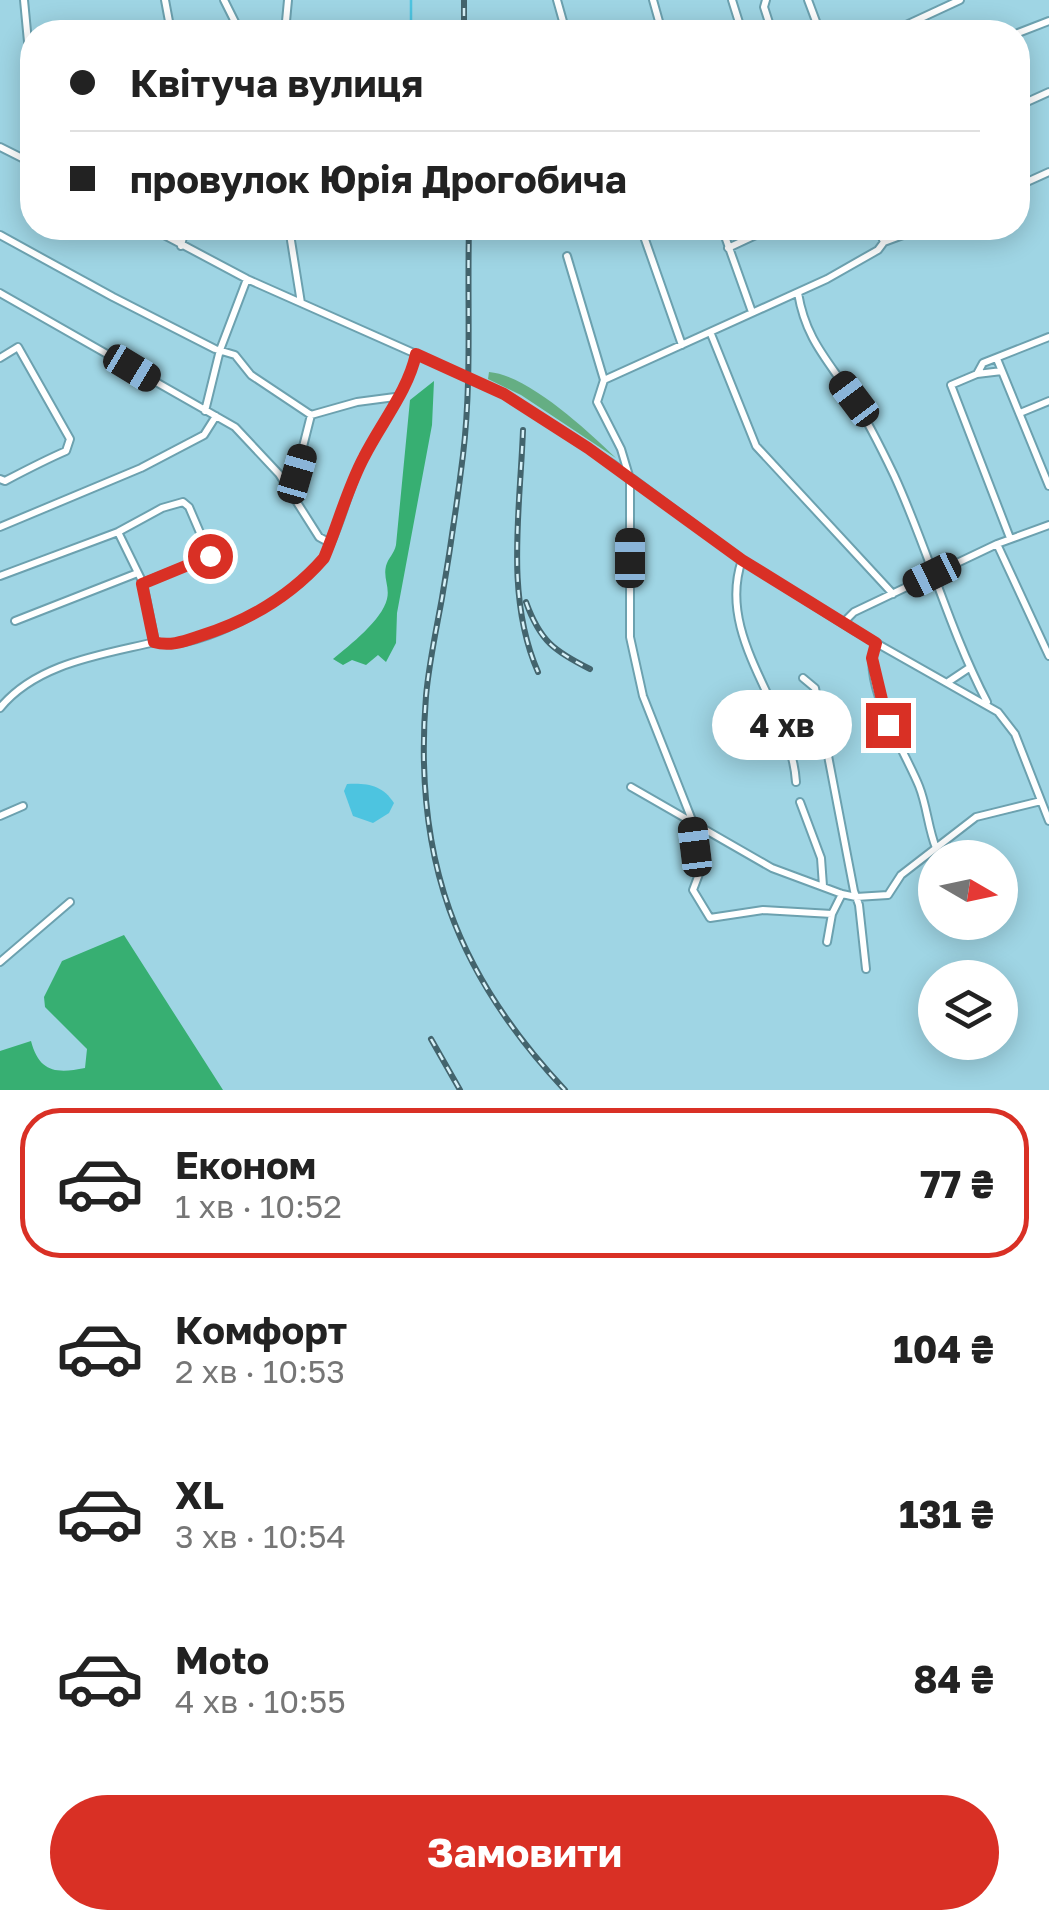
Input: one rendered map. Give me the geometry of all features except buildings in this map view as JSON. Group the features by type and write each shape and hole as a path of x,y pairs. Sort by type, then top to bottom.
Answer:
{"street":[{"path":"917,20 960,0"},
{"path":"0,235 235,355 247,372 312,415 356,402 396,397"},
{"path":"171,240 247,279 504,394 563,430 742,560 876,643 988,704 1015,734 1049,821"},
{"path":"181,246 183,240"},
{"path":"291,240 302,302"},
{"path":"644,240 682,345"},
{"path":"726,240 752,312"},
{"path":"728,248 745,240"},
{"path":"604,380 798,293 889,240"},
{"path":"567,256 604,380 598,402 622,449 630,480 633,662 692,820 699,874 693,890 710,918 762,910 832,914"},
{"path":"205,412 220,350 247,279"},
{"path":"0,293 235,427 264,455 319,537 330,543"},
{"path":"798,293 802,318 813,342 854,399 893,474 969,668 988,704"},
{"path":"711,334 756,446 893,594"},
{"path":"977,374 982,363 1049,337"},
{"path":"0,358 18,347 70,439 66,450 3,480"},
{"path":"0,708 4,696 70,662 154,642 180,642 252,616 314,570 330,543 362,460 396,397 410,380 416,354"},
{"path":"997,360 1049,486"},
{"path":"1002,372 955,380 951,390 1010,538"},
{"path":"1020,412 1049,401"},
{"path":"291,491 312,415"},
{"path":"0,527 141,468 204,435 216,416"},
{"path":"0,576 118,532 178,502 189,507 210,556 142,584"},
{"path":"843,623 854,612 1010,538 1049,525"},
{"path":"118,532 142,584 154,642"},
{"path":"997,544 1049,656"},
{"path":"742,560 738,591 742,635 794,755 796,782"},
{"path":"15,622 136,574"},
{"path":"876,643 872,658 881,700 896,742 919,786 934,840"},
{"path":"948,682 969,668"},
{"path":"803,678 815,688 856,897 866,969"},
{"path":"631,787 772,868 842,894 888,895 901,875 918,862"},
{"path":"946,840 976,817 1041,801"},
{"path":"800,802 820,858 823,887"},
{"path":"0,816 23,806"},
{"path":"826,942 832,914 842,894"},
{"path":"0,962 70,902"}],"green space":[{"path":"489,372 505,375 539,393 616,458 521,395 488,379"},
{"path":"434,381 432,425 397,613 396,643 386,662 378,655 366,665 352,660 343,665 333,659 372,624 387,599 385,570 396,545 410,400"},
{"path":"124,935 223,1090 0,1090 0,1051 31,1041 39,1059 50,1068 85,1068 87,1049 45,1007 44,997 62,961"}],"water":[{"path":"347,784 368,785 385,792 394,803 389,813 373,823 353,816 344,791"}],"waterway":[{"path":"411,0 411,20"}],"railway":[{"path":"464,0 464,20"},
{"path":"469,240 466,427 426,696 427,809 435,861 449,910 469,956 495,1002 565,1090"},
{"path":"523,430 518,584 521,614 538,672"},
{"path":"526,602 550,643 590,669"},
{"path":"431,1039 460,1090"}],"route":[{"path":"210,556 142,584 154,642 180,642 252,616 314,570 324,558 362,460 396,397 410,380 416,354 504,394 563,430 742,560 876,643 872,658 888,725"}]}
